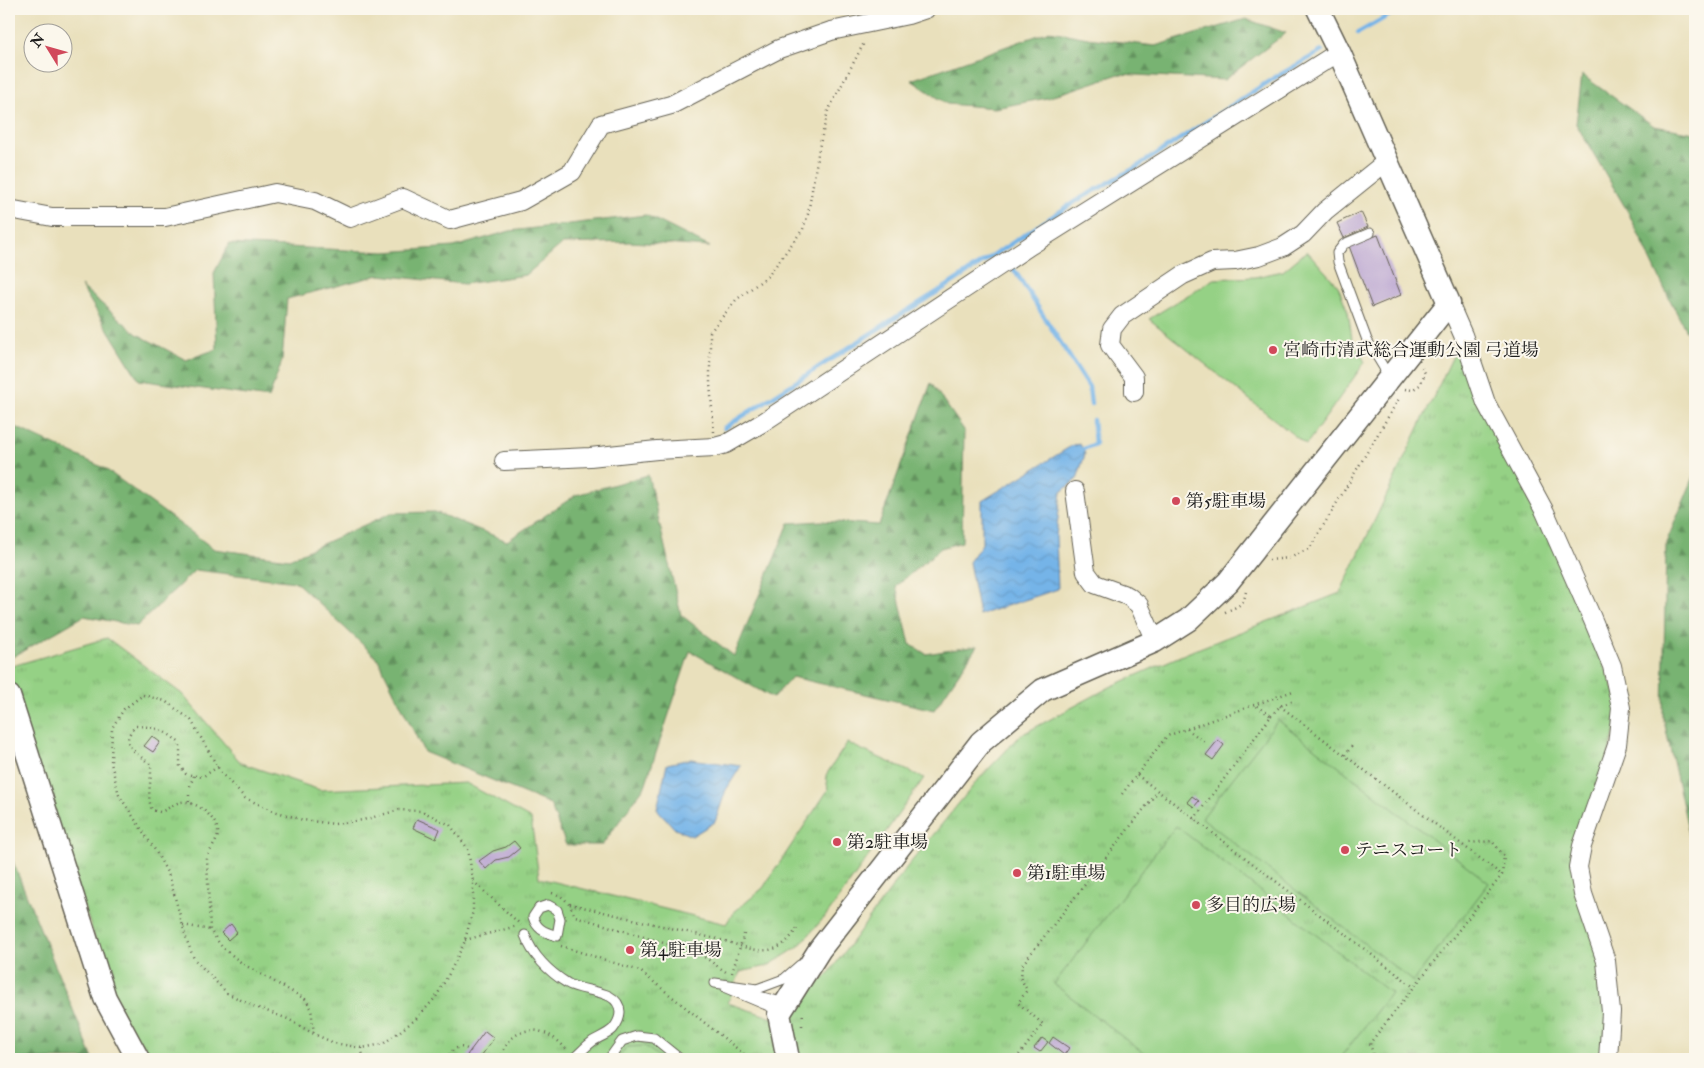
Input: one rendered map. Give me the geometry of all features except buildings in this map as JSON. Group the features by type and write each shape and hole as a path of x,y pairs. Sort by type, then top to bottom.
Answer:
{"street":[{"path":"9,210 52,217 166,217 276,193 315,201 350,218 403,198 450,220 520,201 572,172 601,124 671,105 779,49 831,31 908,15 926,9"},
{"path":"1318,9 1339,52 1463,335 1486,403 1545,512 1612,666 1621,708 1617,745 1582,846 1578,867 1582,894 1606,961 1611,1012 1608,1059"},
{"path":"504,460 590,457 657,450 715,447 726,444 762,424 1031,245 1339,52"},
{"path":"1134,392 1134,376 1110,345 1112,328 1122,316 1183,275 1212,262 1235,261 1260,256 1283,247 1303,234 1325,211 1387,161"},
{"path":"788,1059 782,1009 820,949 981,742 1043,690 1154,641 1188,620 1228,582 1397,384 1449,303"},
{"path":"1075,492 1086,572 1095,584 1128,596 1139,605 1154,641"},
{"path":"9,696 106,998 138,1059"}],"lane":[{"path":"1370,233 1344,244 1338,253 1338,262 1367,340 1397,384"},
{"path":"525,935 529,947 554,973 569,984 609,995 617,1002 620,1010 619,1020 612,1030 572,1057"},
{"path":"782,1009 771,1007 715,983 757,989 784,979 820,949"},
{"path":"609,1059 622,1041 637,1036 654,1038 680,1059"}],"path":[{"path":"715,447 710,384 710,332 736,300 768,276 803,229 808,214 819,148 828,111 874,22"},
{"path":"1267,560 1290,558 1310,548 1397,384"},
{"path":"1122,794 1167,736 1293,691"},
{"path":"143,695 165,700 191,720 218,767 221,773 246,798 274,811 304,820 335,824 364,820 399,810 422,811 450,825 468,849 473,881 473,911 464,940 450,972 436,997 416,1019 384,1044 362,1048 334,1043 227,993 194,959 187,941 169,876 155,850 119,795 111,764 112,728 124,709 143,695"},
{"path":"1194,819 1271,716 1280,706 1294,700"},
{"path":"1255,705 1271,716"},
{"path":"1280,706 1502,875"},
{"path":"218,767 202,777 186,774 180,766 180,744 173,736 147,726 136,726 129,733 127,740 131,748 151,765 152,779 148,800 152,810 160,812 179,802 189,801 202,808 215,823 218,832 215,843 208,852 207,859 210,930 222,947 243,964 305,999 311,1008 314,1034"},
{"path":"1186,729 1206,743"},
{"path":"1345,755 1352,746"},
{"path":"189,801 189,789 194,775"},
{"path":"1137,775 1414,987"},
{"path":"1016,1059 1043,1024 1018,1003 1027,990 1021,979 1022,965 1158,791"},
{"path":"1374,1059 1370,1043 1502,875 1504,856 1492,841 1468,843"},
{"path":"473,881 521,925 525,935"},
{"path":"548,892 560,895 570,904 575,916 700,954 731,976 744,934"},
{"path":"570,904 725,941 749,949 767,951 780,947 791,938 797,928"},
{"path":"521,925 523,916"},
{"path":"183,925 210,930"},
{"path":"464,940 521,925"},
{"path":"560,946 640,971 750,1059"},
{"path":"499,1059 504,1048 517,1034 531,1031 546,1032 559,1041 572,1057"},
{"path":"446,1059 451,1051 458,1047 465,1047 470,1051"},
{"path":"362,1048 363,1059"}],"green space":[{"path":"1246,19 1286,33 1224,80 1119,74 1047,98 995,108 947,104 911,80 1050,31 1088,38 1155,46"},
{"path":"1582,75 1654,126 1695,133 1695,348 1628,212 1576,124"},
{"path":"646,215 710,247 630,242 562,244 526,275 464,284 379,275 287,299 282,361 269,398 139,380 81,286 137,334 186,360 217,349 214,273 229,244 385,252 454,247 510,231"},
{"name":"宮崎市清武総合運動公園 弓道場","path":"1307,251 1338,286 1348,312 1352,339 1365,362 1306,445 1149,319 1214,279 1255,277 1283,271"},
{"path":"1463,335 1545,512 1621,708 1578,867 1609,980 1611,1059 138,1059 9,696 9,667 107,638 182,694 241,763 320,790 466,783 531,819 539,878 726,924 733,913 763,888 828,790 826,775 847,743 924,778 829,912 798,947 768,966 740,972 728,1003 773,1018 826,977 907,867 977,781 1021,735 1110,687 1187,653 1340,593"},
{"path":"931,383 964,430 962,542 941,548 896,586 910,644 926,654 977,646 934,710 792,677 773,698 690,651 645,786 602,845 566,845 550,804 424,752 378,659 296,582 195,570 137,626 84,616 9,659 9,424 104,468 214,549 289,559 391,513 435,512 507,541 576,495 648,475 681,615 734,656 789,523 821,521 879,525"},
{"path":"1695,474 1695,861 1663,716 1666,543"},
{"name":"テニスコート","path":"1278,720 1489,883 1413,981 1202,818"},
{"name":"多目的広場","path":"1176,826 1391,993 1339,1059 1151,1059 1054,984"},
{"path":"9,852 93,1059 9,1059"},
{"path":"645,1046 662,1059 617,1059 627,1047"}],"water":[{"path":"1080,444 1085,454 1077,479 1061,492 1056,536 1058,589 979,615 969,562 982,544 982,501 1073,445"},
{"path":"691,759 741,766 726,790 715,822 692,836 675,829 657,809 667,764"}],"waterway":[{"path":"1358,33 1400,9"},
{"path":"724,428 947,286 1076,201 1135,168 1274,78 1322,51"},
{"path":"1011,265 1089,387 1091,404"},
{"path":"1081,450 1095,444 1093,420"}],"place":[{"name":"宮崎市清武総合運動公園 弓道場","path":"1273,350"},
{"name":"第5駐車場","path":"1176,501"},
{"name":"第2駐車場","path":"837,842"},
{"name":"テニスコート","path":"1345,850"},
{"name":"第1駐車場","path":"1017,873"},
{"name":"多目的広場","path":"1196,905"},
{"name":"第4駐車場","path":"630,950"}]}
